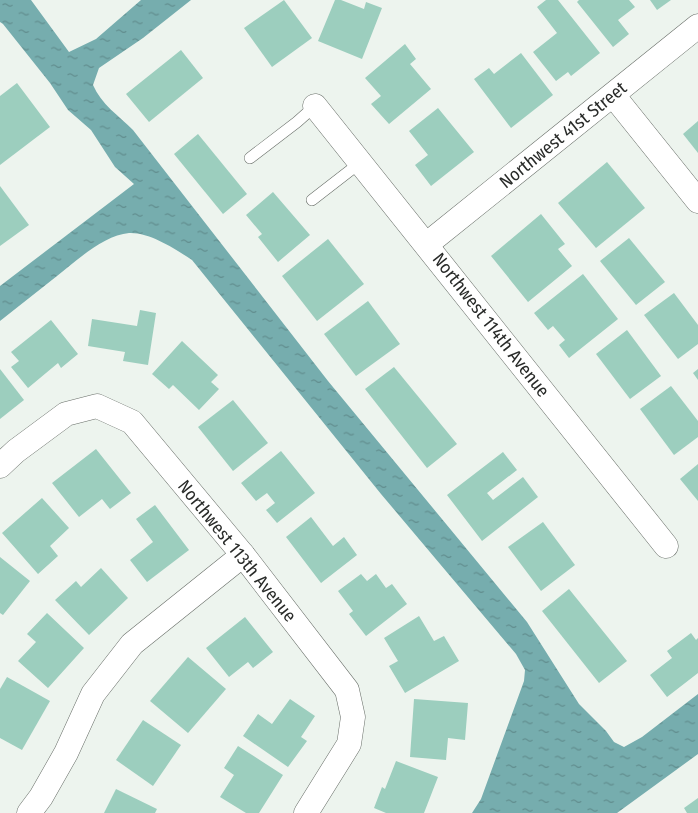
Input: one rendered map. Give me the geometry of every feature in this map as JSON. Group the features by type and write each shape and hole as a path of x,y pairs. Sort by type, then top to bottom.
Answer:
{"street":[{"name":"Northwest 41st Street","path":"427,244 698,26"},
{"path":"613,95 698,202"},
{"name":"Northwest 114th Avenue","path":"315,106 666,546"},
{"name":"Northwest 113th Avenue","path":"0,466 16,450 66,414 97,406 132,422 242,555 347,690 353,717 349,744 306,813"},
{"path":"29,813 41,797 66,753 93,694 132,644 242,555"}],"lane":[{"path":"250,158 315,106"},
{"path":"312,200 361,162"}],"water":[{"path":"0,0 31,0 69,52 96,39 141,0 191,0 143,38 99,68 93,85 96,92 105,104 133,130 328,381 527,622 579,704 606,731 614,742 624,747 642,737 698,694 698,754 617,813 472,813 481,799 524,681 525,670 516,654 381,494 192,260 162,242 145,235 129,233 110,238 73,263 0,321 0,286 134,184 115,167 91,130 68,110 50,83 0,22"}],"building":[{"path":"284,0 312,38 272,67 244,28"},
{"path":"335,0 341,0 364,9 366,2 382,8 362,59 318,41"},
{"path":"546,0 558,0 600,53 571,76 568,72 556,81 533,52 557,33 537,7"},
{"path":"579,0 629,0 635,7 618,20 629,34 613,47 577,2"},
{"path":"650,0 671,0 657,10"},
{"path":"405,44 416,59 410,64 431,89 389,124 371,104 381,96 365,78"},
{"path":"181,50 203,78 149,122 126,94"},
{"path":"521,53 553,95 511,128 474,79 489,68 494,74"},
{"path":"17,83 50,127 0,165 0,96"},
{"path":"438,108 474,152 431,186 415,165 428,155 409,131"},
{"path":"698,121 698,153 683,134"},
{"path":"198,134 247,194 223,214 174,154"},
{"path":"607,162 645,208 596,248 558,203"},
{"path":"0,186 29,225 0,246"},
{"path":"273,192 310,235 278,262 258,237 262,234 246,215"},
{"path":"541,214 565,244 558,249 572,266 528,302 491,256"},
{"path":"629,238 665,282 636,305 600,261"},
{"path":"328,239 364,284 317,321 282,276"},
{"path":"583,274 618,319 569,358 559,345 565,340 553,326 548,330 534,313"},
{"path":"674,293 698,325 698,344 678,359 644,315"},
{"path":"368,301 400,344 356,376 324,334"},
{"path":"140,310 156,313 148,365 123,361 125,352 88,346 92,319 137,326"},
{"path":"51,320 78,354 61,368 58,363 28,388 11,367 19,361 11,352"},
{"path":"627,330 661,376 630,399 596,354"},
{"path":"182,341 218,375 211,382 219,389 199,410 173,385 169,389 152,374"},
{"path":"394,367 457,444 427,468 365,389"},
{"path":"0,369 24,400 0,419"},
{"path":"698,369 698,380 693,373"},
{"path":"671,386 698,421 698,437 674,455 640,409"},
{"path":"233,400 268,443 233,471 198,427"},
{"path":"96,449 131,493 110,509 102,499 79,517 52,483"},
{"path":"281,451 315,493 277,523 266,510 275,503 267,493 256,501 241,483"},
{"path":"503,452 517,470 487,493 493,500 523,477 538,497 482,541 447,495"},
{"path":"698,464 698,501 680,479"},
{"path":"42,498 69,528 50,546 58,556 38,574 2,533"},
{"path":"155,505 189,550 147,582 130,560 153,542 136,519"},
{"path":"311,517 333,546 344,537 357,555 321,583 286,537"},
{"path":"543,522 575,565 541,591 508,547"},
{"path":"0,557 30,581 3,615 0,613"},
{"path":"101,568 128,598 89,635 55,600 76,581 81,587"},
{"path":"361,574 367,581 376,574 386,588 392,584 407,604 366,636 349,614 353,611 338,591"},
{"path":"569,589 627,661 599,683 542,611"},
{"path":"47,613 84,648 48,688 18,661 36,642 27,634"},
{"path":"419,616 434,641 444,636 459,661 405,693 389,666 398,661 384,638"},
{"path":"245,617 273,652 253,668 248,662 229,677 206,648"},
{"path":"691,633 696,640 698,638 698,673 667,697 650,675 672,658 667,651"},
{"path":"188,657 226,689 188,733 150,701"},
{"path":"7,677 50,701 22,750 0,738 0,689"},
{"path":"290,699 315,716 301,737 307,741 288,767 243,736 258,714 272,724"},
{"path":"414,699 468,703 465,740 448,738 446,760 410,757"},
{"path":"143,720 181,745 153,786 116,760"},
{"path":"238,746 283,775 259,813 246,813 220,797 234,775 224,768"},
{"path":"396,761 438,777 424,813 386,813 374,808 382,787 385,789"},
{"path":"116,789 157,809 155,813 104,813"},
{"path":"698,798 698,813 687,813 684,808"}]}
